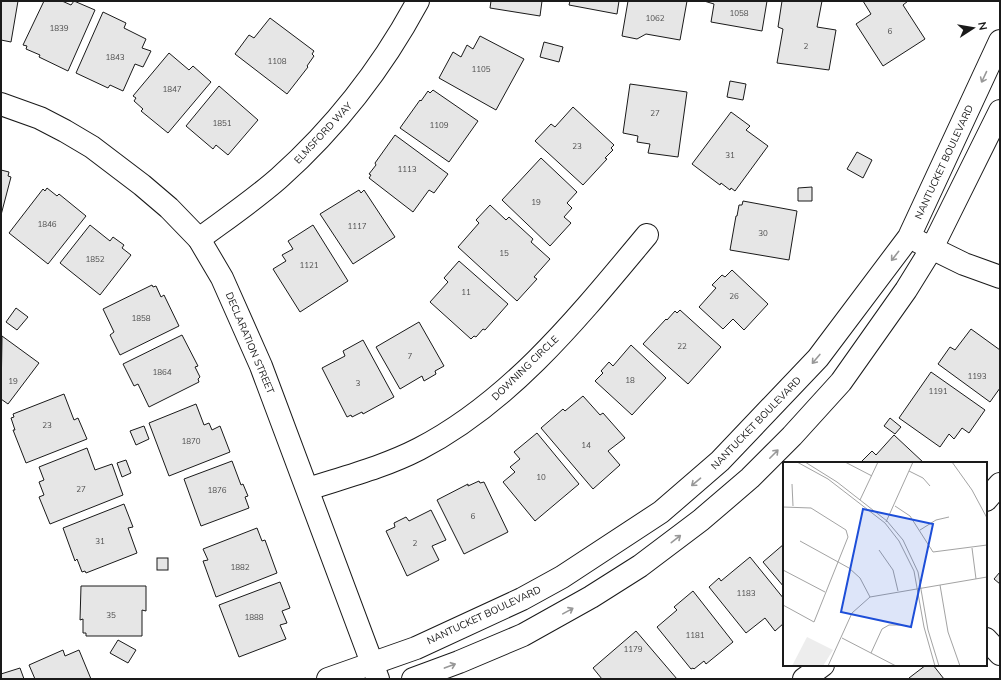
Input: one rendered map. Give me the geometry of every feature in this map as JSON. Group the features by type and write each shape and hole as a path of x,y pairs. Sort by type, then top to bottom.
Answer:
{"street":[{"name":"ELMSFORD WAY","path":"199,239 278,179 323,136 348,108 379,66 404,28 418,1"},
{"name":"NANTUCKET BOULEVARD","path":"328,679 375,671 416,648 522,599 562,577 661,512 720,461 818,358 909,237 1000,42"},
{"name":"DECLARATION STREET","path":"1,104 40,118 92,147 142,185 169,208 199,239 222,278 237,310 308,489 375,671"},
{"path":"413,679 459,662 530,632 591,598 640,566 701,520 750,478 792,436 841,382 906,290 932,248 1000,111"},
{"name":"DOWNING CIRCLE","path":"308,489 382,465 419,449 452,429 488,404 526,370 568,326 647,235"},
{"path":"909,237 964,264 1000,277"},
{"path":"987,499 1000,484"},
{"path":"987,640 1000,654"},
{"path":"804,679 822,666"}],"building":[{"path":"1,1 18,1 11,42 1,40"},
{"path":"44,1 62,1 71,5 74,1 95,10 68,71 39,57 40,55 26,49 27,46 23,45"},
{"path":"491,1 542,1 540,16 490,8"},
{"path":"570,1 619,1 617,14 569,5"},
{"path":"628,1 687,1 680,40 646,34 637,39 622,36"},
{"path":"704,1 767,1 762,31 711,22 714,4"},
{"path":"782,1 822,1 817,27 836,30 829,70 777,63 783,29 778,27"},
{"path":"863,1 908,1 903,5 925,39 883,66 856,24 871,14"},
{"path":"103,12 126,23 124,28 146,39 142,48 151,51 143,67 135,64 123,91 110,85 108,88 76,73"},
{"path":"270,18 314,51 312,54 314,56 307,66 308,67 287,94 235,54 249,35 254,38"},
{"path":"480,36 524,59 496,110 439,78 453,52 461,57 467,45 473,49"},
{"path":"544,42 563,47 559,62 540,57"},
{"path":"169,53 189,70 193,66 211,82 168,133 141,111 143,109 134,101 136,98 133,96"},
{"path":"730,81 746,84 743,100 727,97"},
{"path":"630,84 687,92 678,157 648,153 650,144 637,142 638,136 623,133"},
{"path":"219,86 258,120 228,155 216,145 213,149 186,126"},
{"path":"433,90 478,121 449,162 400,128 420,100 421,101 428,91 430,93"},
{"path":"573,107 614,145 611,148 613,150 605,158 607,159 583,185 535,141 551,124 555,127"},
{"path":"731,112 750,126 746,130 768,146 735,191 731,188 730,190 721,183 720,185 692,164"},
{"path":"395,135 448,174 434,193 429,190 413,212 369,178 371,175 369,174 376,165 375,163"},
{"path":"857,152 872,160 863,178 847,169"},
{"path":"541,158 577,192 567,203 572,208 564,217 571,223 550,246 502,200"},
{"path":"1,170 9,172 8,176 11,177 1,215"},
{"path":"812,187 812,201 798,201 798,188"},
{"path":"47,188 57,196 59,194 86,216 48,264 9,233 43,189 45,191"},
{"path":"359,190 361,193 364,190 395,237 353,264 320,214"},
{"path":"743,201 797,211 789,260 730,250 736,216 739,205 742,205"},
{"path":"490,205 506,220 509,217 533,239 531,242 550,259 534,277 537,279 517,301 458,247 479,223 476,220"},
{"path":"90,225 110,241 113,237 124,245 122,248 131,255 100,295 60,263"},
{"path":"313,225 348,281 300,312 273,269 286,261 282,255 293,249 288,241"},
{"path":"459,261 508,304 485,330 483,329 476,337 474,336 471,339 430,302 448,282 444,278"},
{"path":"732,270 768,304 744,330 733,319 723,329 699,307 716,288 712,285 722,275 725,277"},
{"path":"152,285 153,287 156,286 161,297 164,295 179,326 120,355 110,335 114,332 103,309"},
{"path":"16,308 28,317 17,330 6,322"},
{"path":"680,310 721,347 688,384 643,344 666,319 667,320 675,311 677,313"},
{"path":"419,322 444,366 435,371 436,374 424,381 422,376 400,389 376,347"},
{"path":"971,329 1000,350 1000,388 990,402 938,364 950,347 955,350"},
{"path":"182,335 198,366 195,367 200,377 198,379 199,382 149,407 138,384 134,386 123,364"},
{"path":"2,336 39,363 8,404 1,399"},
{"path":"363,340 394,397 363,414 362,412 352,417 351,415 347,417 322,368 345,356 343,351"},
{"path":"631,345 666,378 632,415 595,381 603,373 601,371 609,362 613,366"},
{"path":"931,372 985,410 969,433 962,428 954,439 949,434 940,447 899,418"},
{"path":"64,394 74,420 78,418 87,439 26,463 13,430 15,430 11,418 14,417 13,414"},
{"path":"583,396 600,415 603,413 625,438 608,451 620,465 593,489 541,428 563,409 565,411"},
{"path":"196,404 204,425 209,423 212,430 220,426 230,452 169,476 149,423"},
{"path":"890,418 901,427 895,434 884,426"},
{"path":"144,426 149,439 136,445 130,431"},
{"path":"537,433 579,484 535,521 503,482 515,472 510,467 520,459 514,452"},
{"path":"894,435 923,462 861,462 872,451 876,455"},
{"path":"87,448 95,470 112,464 123,495 50,524 39,497 44,495 39,482 44,480 39,467"},
{"path":"126,460 131,473 122,477 117,463"},
{"path":"232,461 241,485 243,484 248,496 245,497 249,508 201,526 184,479"},
{"path":"479,481 480,483 484,482 508,532 464,554 437,500 468,484 468,486"},
{"path":"124,504 133,527 128,528 137,553 86,573 85,571 82,572 77,559 75,561 63,528"},
{"path":"431,510 446,540 432,546 439,560 407,576 386,531 395,527 394,523 406,517 409,521"},
{"path":"257,528 262,541 265,540 277,573 216,597 203,561 208,560 203,549"},
{"path":"783,545 783,586 763,562"},
{"path":"750,557 783,598 783,624 775,631 765,618 746,633 709,587 719,578 721,581"},
{"path":"157,558 168,558 168,570 157,570"},
{"path":"1000,572 1000,584 994,579"},
{"path":"280,582 290,608 282,611 287,623 280,625 286,639 239,657 219,605"},
{"path":"81,586 146,586 146,611 142,610 142,636 86,636 86,633 83,633 83,619 80,620"},
{"path":"693,591 733,642 706,664 704,661 694,669 691,669 657,627 677,610 674,607"},
{"path":"636,631 677,679 602,679 593,668"},
{"path":"118,640 136,650 128,663 110,653"},
{"path":"63,650 65,656 79,650 91,679 35,679 29,665"},
{"path":"925,666 934,666 944,679 910,679 909,678"},
{"path":"20,668 24,679 1,679 1,674"}]}
